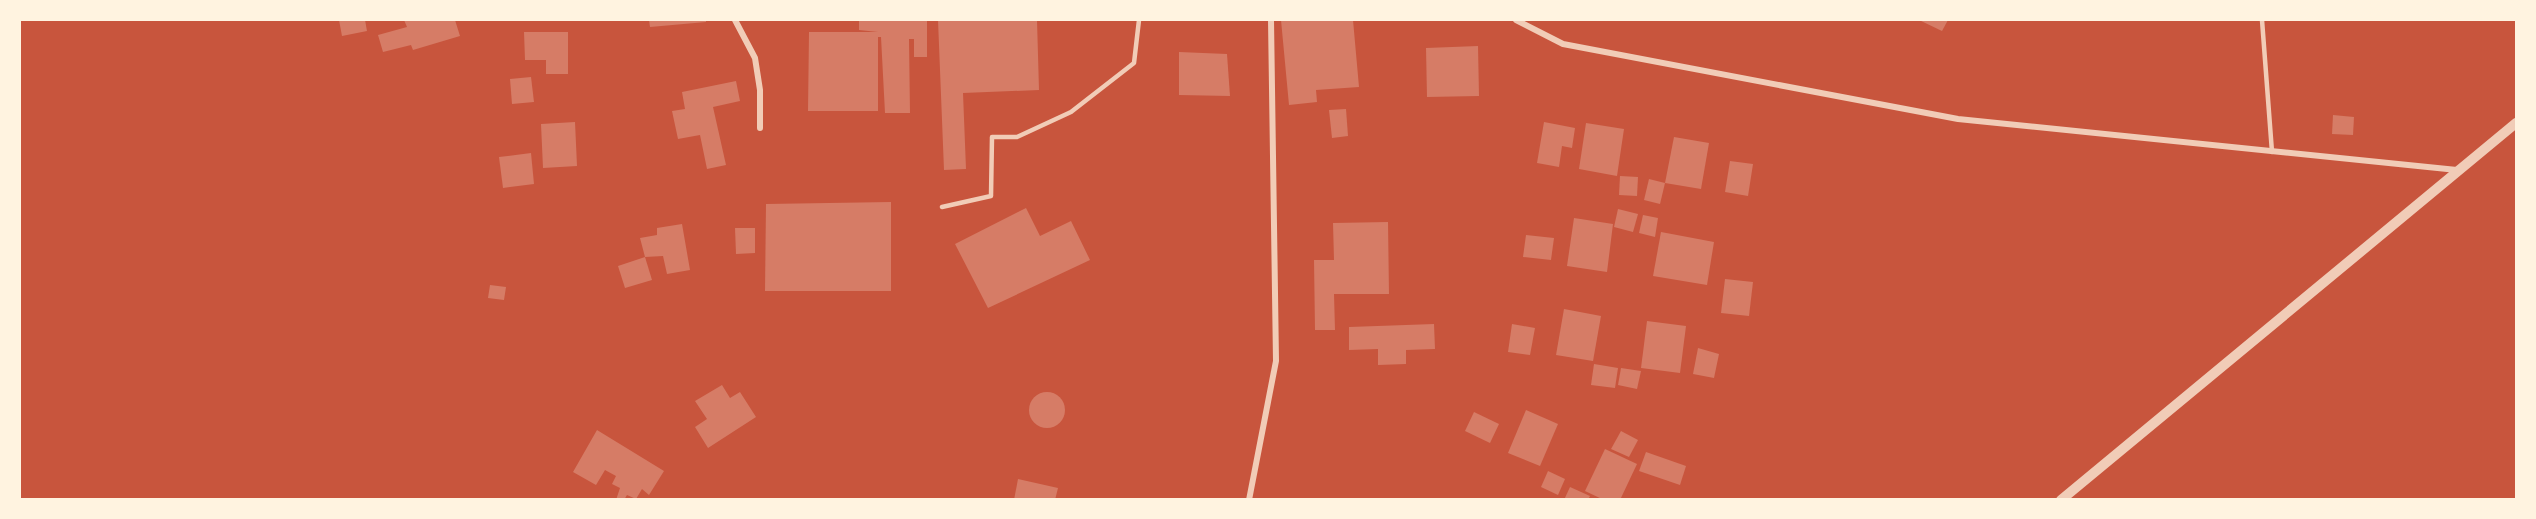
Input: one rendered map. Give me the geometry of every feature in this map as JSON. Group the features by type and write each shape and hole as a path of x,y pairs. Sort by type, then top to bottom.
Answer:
{"street":[{"path":"735,20 755,58 760,90 760,128"},
{"path":"1249,500 1276,361 1271,20"},
{"path":"1516,20 1563,44 1958,119 2458,170"},
{"path":"2061,500 2517,123"}],"lane":[{"path":"942,207 991,196 992,136 1017,137 1071,112 1134,63 1139,20"},
{"path":"2262,20 2272,152"}],"building":[{"path":"339,20 365,20 367,31 342,36"},
{"path":"404,20 455,20 460,36 413,50 411,45 383,52 378,35 407,27"},
{"path":"649,20 706,20 706,22 650,27"},
{"path":"859,20 927,20 927,57 914,57 914,39 909,39 910,113 885,113 881,37 878,37 878,111 808,111 809,32 878,32 859,30"},
{"path":"938,20 1037,20 1039,90 963,93 966,169 944,170"},
{"path":"1281,20 1353,20 1359,87 1316,90 1317,102 1289,105"},
{"path":"1919,20 1948,20 1942,31"},
{"path":"524,32 568,32 568,74 546,74 546,60 525,60"},
{"path":"1478,46 1479,96 1427,97 1426,48"},
{"path":"1179,52 1227,54 1230,96 1179,95"},
{"path":"531,77 534,102 512,104 510,79"},
{"path":"736,81 740,101 713,107 726,165 707,169 700,135 678,139 672,111 685,109 682,92"},
{"path":"1346,109 1348,136 1332,138 1329,110"},
{"path":"2333,115 2354,117 2353,135 2332,134"},
{"path":"575,122 577,166 543,168 541,124"},
{"path":"1544,122 1575,128 1572,148 1562,146 1559,167 1537,163"},
{"path":"1586,123 1624,129 1617,176 1579,169"},
{"path":"1674,137 1709,143 1701,189 1665,183"},
{"path":"531,153 534,184 503,188 499,157"},
{"path":"1730,161 1753,164 1748,196 1725,192"},
{"path":"1620,176 1638,177 1637,196 1619,195"},
{"path":"1649,179 1665,183 1660,204 1644,200"},
{"path":"891,202 891,291 765,291 766,204"},
{"path":"1026,208 1040,236 1071,221 1090,260 988,308 955,244"},
{"path":"1618,209 1638,214 1633,232 1614,227"},
{"path":"1643,215 1658,218 1655,237 1639,233"},
{"path":"1574,218 1613,224 1607,272 1567,266"},
{"path":"1388,222 1389,294 1334,294 1335,330 1315,330 1314,260 1334,260 1333,223"},
{"path":"682,224 690,270 667,274 663,256 645,257 640,238 657,235 657,228"},
{"path":"735,228 755,228 755,253 736,254"},
{"path":"1661,232 1714,242 1707,285 1653,276"},
{"path":"1526,235 1554,238 1551,260 1523,257"},
{"path":"645,257 652,280 625,288 618,266"},
{"path":"1725,279 1753,282 1749,316 1721,313"},
{"path":"490,285 506,287 504,300 488,298"},
{"path":"1564,309 1601,316 1593,361 1556,355"},
{"path":"1647,321 1686,326 1680,373 1641,368"},
{"path":"1434,324 1435,349 1406,350 1406,364 1378,365 1378,349 1349,350 1349,327"},
{"path":"1512,324 1535,328 1530,355 1508,352"},
{"path":"1698,348 1719,354 1714,378 1693,374"},
{"path":"1594,364 1618,368 1615,388 1591,385"},
{"path":"1621,368 1641,371 1637,389 1618,385"},
{"path":"722,385 730,398 740,392 756,417 708,448 695,427 707,419 695,401"},
{"path":"1047,392 1060,397 1065,410 1060,423 1047,428 1034,423 1029,410 1034,397"},
{"path":"1526,410 1558,424 1540,466 1508,453"},
{"path":"1474,412 1499,424 1490,443 1465,431"},
{"path":"597,430 664,471 649,495 642,489 636,499 627,495 624,500 616,500 620,488 612,484 616,476 605,470 596,485 573,472"},
{"path":"1621,431 1638,440 1629,457 1611,449"},
{"path":"1605,449 1637,464 1620,500 1604,500 1585,491"},
{"path":"1646,452 1686,466 1680,485 1639,471"},
{"path":"1548,471 1565,479 1558,495 1541,487"},
{"path":"1018,479 1058,488 1055,500 1014,500"},
{"path":"1570,487 1590,496 1588,500 1564,500"}]}
